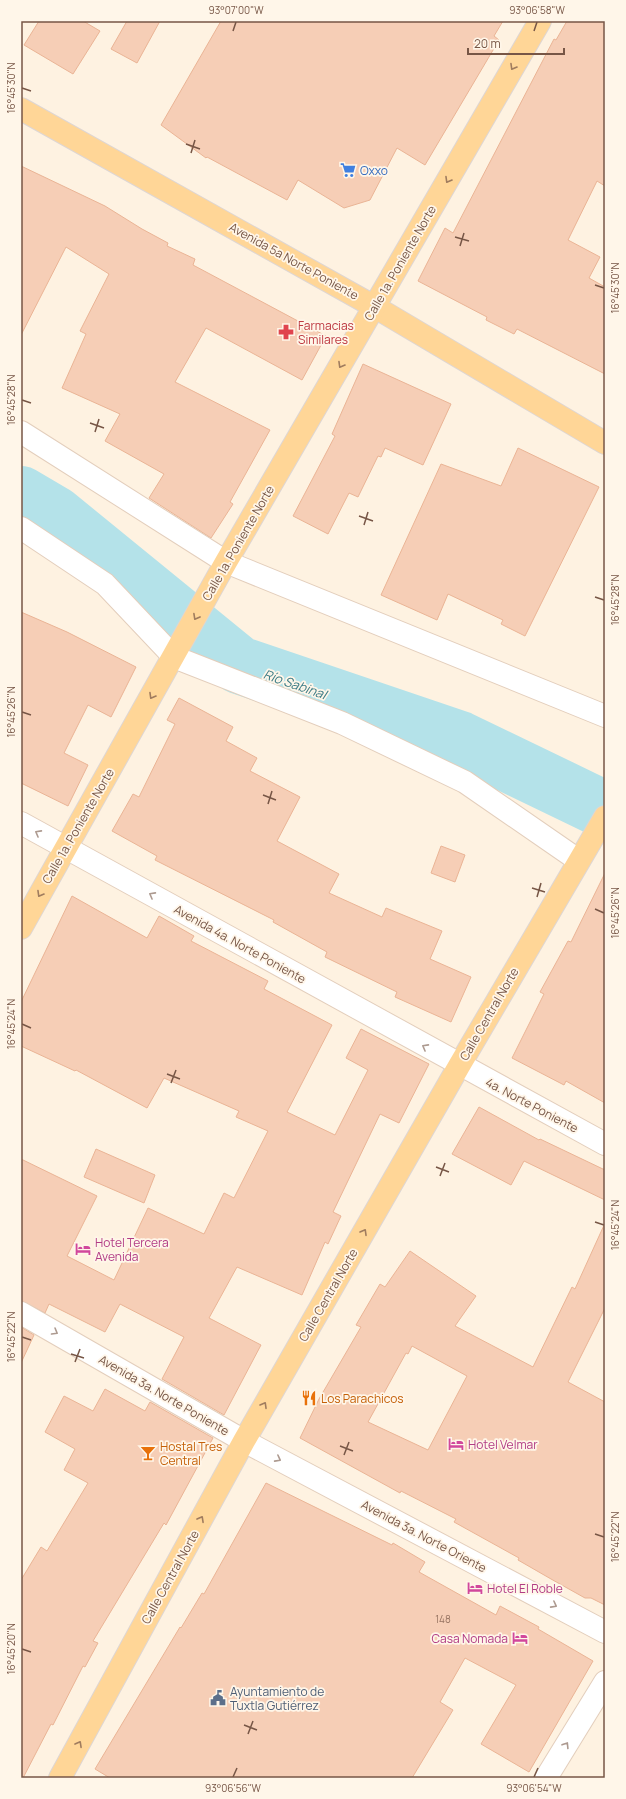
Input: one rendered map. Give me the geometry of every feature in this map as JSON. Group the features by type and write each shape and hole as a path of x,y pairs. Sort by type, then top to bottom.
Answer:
{"main road":[{"name":"Calle 1a. Poniente Norte","path":"21,928 224,566 540,21"},
{"name":"Avenida 5a Norte Poniente","path":"21,109 375,307 605,443"},
{"name":"Calle Central Norte","path":"60,1778 244,1441 578,860 601,824"}],"street":[{"path":"21,432 224,566 605,716"},
{"path":"21,528 105,584 174,656 342,724 465,782 578,860"},
{"name":"Avenida 4a. Norte Poniente","path":"21,823 459,1066"},
{"name":"4a. Norte Poniente","path":"459,1066 605,1144"},
{"name":"Avenida 3a. Norte Poniente","path":"21,1312 244,1441"},
{"name":"Avenida 3a. Norte Oriente","path":"244,1441 605,1632"},
{"path":"546,1778 605,1682"}],"building":[{"path":"39,21 83,21 100,31 73,74 24,45"},
{"path":"127,21 160,21 137,63 111,49"},
{"path":"221,21 503,21 494,36 499,40 425,165 397,148 370,200 344,208 298,180 287,200 207,157 206,158 161,125"},
{"path":"567,21 605,21 605,186 597,181 568,240 600,257 589,278 605,287 605,374 517,329 514,334 486,320 487,317 418,281 445,228 453,233 554,39 556,40"},
{"path":"21,166 105,206 168,243 167,246 195,259 193,265 326,336 302,380 206,328 175,382 270,430 230,502 233,504 211,538 149,498 164,474 105,441 120,414 62,388 86,334 80,331 109,274 66,247 21,335"},
{"path":"363,364 451,404 423,465 385,448 381,457 378,456 358,497 349,493 328,534 293,516 335,436 332,434"},
{"path":"518,448 599,487 525,636 501,624 503,620 448,594 437,620 381,595 441,464 501,486"},
{"path":"21,612 67,632 136,667 111,717 88,705 64,753 88,765 68,806 21,783"},
{"path":"179,698 233,727 226,741 257,758 250,771 300,797 277,841 339,874 329,893 382,917 386,908 442,931 430,959 471,977 451,1022 395,997 397,992 325,957 327,952 273,922 274,920 155,860 157,856 112,831 133,794 139,797 175,724 167,720"},
{"path":"441,846 465,855 455,882 431,873"},
{"path":"605,873 605,1103 566,1081 564,1085 512,1058 544,994 540,992 568,941 571,942"},
{"path":"72,896 147,938 159,916 194,936 191,941 268,981 264,989 332,1025 287,1112 335,1135 368,1070 346,1058 361,1029 429,1064 399,1123 380,1114 333,1212 341,1216 328,1244 325,1242 302,1295 237,1267 209,1318 261,1345 224,1415 162,1379 184,1337 120,1304 105,1332 49,1304 45,1313 21,1301 21,1159 97,1196 67,1256 114,1280 148,1208 204,1234 224,1193 234,1198 268,1131 236,1117 239,1111 164,1078 147,1108 76,1070 75,1071 21,1046 21,1002"},
{"path":"479,1107 539,1140 540,1139 605,1170 605,1200 524,1161 511,1185 452,1154"},
{"path":"96,1149 155,1175 144,1203 84,1177"},
{"path":"605,1223 605,1308 568,1382 605,1402 605,1605 591,1598 585,1598 518,1560 519,1558 454,1522 456,1519 401,1491 400,1493 300,1438 319,1399 361,1327 356,1325 380,1284 385,1287 410,1251 476,1296 455,1326 533,1367 572,1287 575,1289","holes":["412,1346 467,1376 428,1450 368,1422 406,1353 408,1354"]},
{"path":"21,1327 34,1335 21,1363"},
{"path":"105,1389 145,1411 150,1402 213,1438 166,1525 164,1523 93,1641 98,1643 85,1667 83,1666 53,1725 51,1724 23,1778 21,1778 21,1580 41,1547 47,1551 88,1483 64,1470 75,1449 45,1432 64,1396 93,1411"},
{"path":"266,1483 392,1545 393,1543 425,1562 419,1572 496,1615 500,1606 539,1627 538,1629 593,1661 529,1772 481,1744 516,1685 465,1658 440,1702 453,1710 412,1778 110,1778 95,1769 180,1627 181,1628 202,1593 204,1594"}],"waterway":[{"name":"Río Sabinal","path":"21,495 55,515 239,665 460,740 605,810"}],"place":[{"name":"Oxxo","path":"348,170"},
{"name":"Farmacias Similares","path":"286,332"},
{"name":"Hotel Tercera Avenida","path":"83,1249"},
{"name":"Los Parachicos","path":"309,1398"},
{"name":"Hotel Velmar","path":"456,1444"},
{"name":"Hostal Tres Central","path":"148,1453"},
{"name":"Hotel El Roble","path":"475,1588"},
{"name":"Casa Nomada","path":"520,1638"},
{"name":"Ayuntamiento de Tuxtla Gutiérrez","path":"218,1698"}]}
